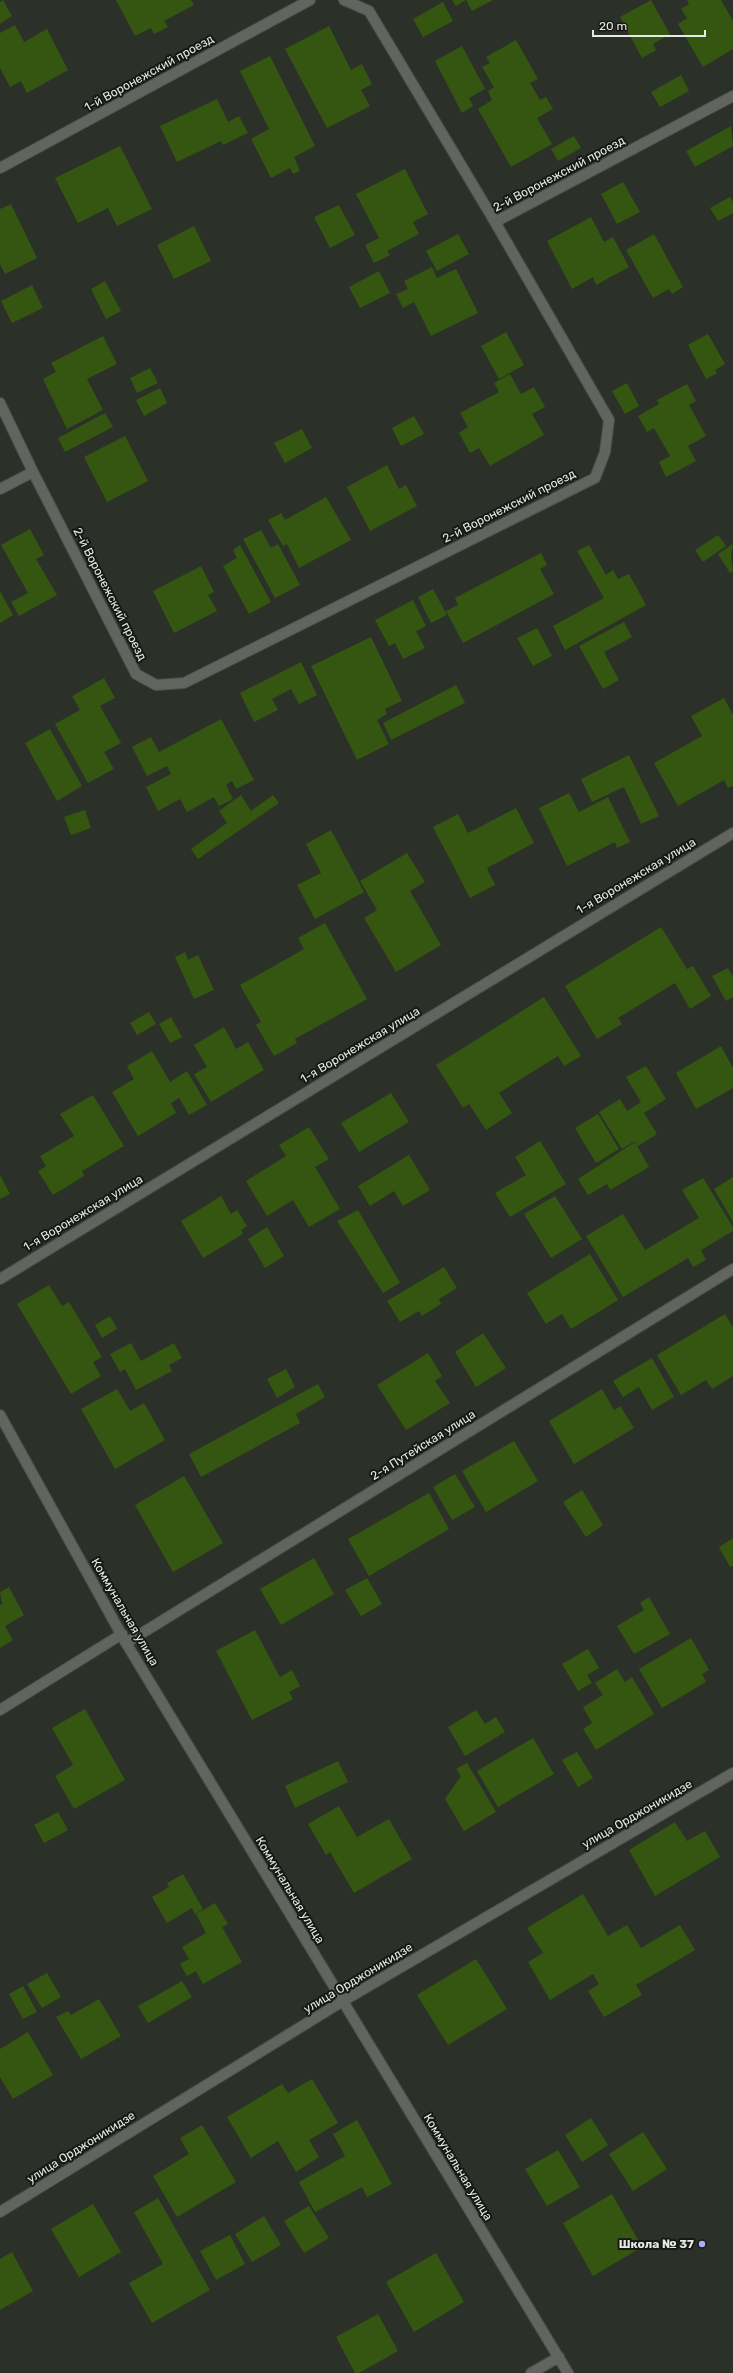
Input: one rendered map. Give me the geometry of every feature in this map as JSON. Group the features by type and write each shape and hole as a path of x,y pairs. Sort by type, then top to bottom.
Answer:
{"street":[{"name":"1-й Воронежский проезд","path":"0,168 310,0"},
{"path":"344,0 369,11 495,222"},
{"name":"2-й Воронежский проезд","path":"33,472 136,674 156,685 184,683 595,478 605,452 609,420 495,222 733,96"},
{"path":"0,403 33,472 0,489"},
{"name":"1-я Воронежская улица","path":"0,1279 733,833"},
{"name":"2-я Путейская улица","path":"0,1710 124,1639 733,1268"},
{"name":"Коммунальная улица","path":"0,1415 124,1639 568,2373"},
{"name":"улица Орджоникидзе","path":"0,2212 343,2001 733,1773"},
{"path":"531,2373 559,2357"}],"building":[{"path":"3,0 12,16 0,24 0,2"},
{"path":"116,0 191,0 194,5 164,21 168,27 154,34 151,28 135,36"},
{"path":"452,0 466,0 456,6"},
{"path":"466,0 493,0 472,11"},
{"path":"651,0 670,34 653,44 656,50 642,58 620,17"},
{"path":"687,0 721,0 733,21 733,49 703,67 678,24 687,18 681,9 689,4"},
{"path":"443,2 453,21 423,37 413,19"},
{"path":"15,25 24,42 47,29 68,70 27,93 21,81 10,87 0,68 0,33"},
{"path":"329,26 351,70 362,64 372,84 361,90 370,106 327,128 285,49"},
{"path":"516,40 538,79 530,83 540,100 546,97 553,109 537,118 552,144 511,167 478,109 492,100 488,91 494,87 482,67 490,63 486,57"},
{"path":"462,46 485,89 469,98 473,106 462,113 435,61"},
{"path":"270,56 315,146 294,157 300,171 293,174 290,168 271,178 251,139 269,129 240,71"},
{"path":"681,75 689,91 660,107 651,92"},
{"path":"217,99 228,122 239,116 248,133 223,145 221,141 177,162 160,126"},
{"path":"731,126 733,146 695,167 686,151"},
{"path":"574,136 581,148 558,161 551,149"},
{"path":"120,146 152,209 117,226 108,208 78,223 55,178"},
{"path":"405,169 428,214 413,222 419,234 387,251 390,255 374,263 365,245 379,238 356,194"},
{"path":"623,182 640,212 617,224 601,194"},
{"path":"730,197 733,202 733,213 718,221 710,208"},
{"path":"11,204 37,258 5,274 0,264 0,209"},
{"path":"339,205 355,235 330,248 314,217"},
{"path":"591,217 604,242 613,237 629,267 596,285 593,277 572,289 547,241"},
{"path":"194,226 211,261 174,279 157,245"},
{"path":"458,234 469,254 437,271 426,251"},
{"path":"654,234 683,287 672,294 669,289 653,298 626,250"},
{"path":"432,267 437,278 456,269 478,313 431,336 414,302 403,308 396,294 408,289 404,281"},
{"path":"379,271 390,293 360,308 349,287"},
{"path":"105,281 121,311 106,319 91,289"},
{"path":"32,285 43,308 12,323 1,301"},
{"path":"506,332 524,365 499,379 481,346"},
{"path":"708,334 725,364 715,370 717,373 706,379 688,345"},
{"path":"103,336 117,364 87,379 103,410 67,429 43,379 56,372 51,363"},
{"path":"150,368 158,383 137,393 130,378"},
{"path":"510,374 521,394 534,387 545,407 532,414 544,435 490,466 479,448 470,453 459,433 468,427 460,413 499,392 494,383"},
{"path":"627,383 639,406 625,414 612,391"},
{"path":"687,384 696,401 689,405 706,436 688,446 696,461 666,477 659,462 670,456 654,428 647,432 638,416 659,404 657,400"},
{"path":"160,388 167,403 144,416 136,400"},
{"path":"105,413 113,427 65,452 58,438"},
{"path":"414,416 424,434 401,446 392,428"},
{"path":"302,429 312,448 285,463 274,443"},
{"path":"125,436 148,481 107,502 84,457"},
{"path":"387,465 399,489 406,485 417,506 370,531 347,487"},
{"path":"326,497 351,540 299,568 287,544 283,546 268,520 281,513 285,520"},
{"path":"30,529 44,555 36,559 57,595 19,616 11,602 28,593 1,545"},
{"path":"261,530 271,548 278,544 300,585 275,598 243,539"},
{"path":"718,535 726,546 703,562 695,550"},
{"path":"733,544 731,556 733,571 730,573 718,554"},
{"path":"240,545 271,602 249,614 223,566 237,558 233,550"},
{"path":"589,545 606,575 613,570 618,579 629,574 646,605 565,650 553,626 604,598 577,551"},
{"path":"541,553 547,565 540,569 554,594 463,643 446,611 458,605 455,598"},
{"path":"201,566 214,592 208,595 217,611 174,633 153,591"},
{"path":"433,589 447,615 431,623 418,597"},
{"path":"0,591 13,615 0,623"},
{"path":"413,600 426,626 416,631 425,648 403,659 395,643 389,646 375,620"},
{"path":"624,622 632,637 604,652 619,680 603,689 579,646"},
{"path":"537,628 552,656 533,666 517,638"},
{"path":"371,637 402,701 385,709 387,714 377,720 389,744 357,760 311,666"},
{"path":"301,662 317,695 299,704 291,689 272,699 278,710 254,722 240,693"},
{"path":"104,678 115,698 100,706 121,743 104,752 114,769 88,783 55,724 80,710 72,696"},
{"path":"456,685 465,703 391,740 383,723"},
{"path":"724,698 733,715 733,786 728,788 724,780 678,806 654,763 702,736 691,716"},
{"path":"221,719 254,780 236,789 232,781 226,785 233,799 219,806 214,797 187,812 180,799 158,811 146,787 171,774 167,766 147,776 132,747 151,737 159,752"},
{"path":"50,729 82,786 57,801 25,743"},
{"path":"629,755 659,816 641,824 624,787 592,802 581,779"},
{"path":"569,793 579,812 608,797 630,842 617,848 615,842 567,866 539,808"},
{"path":"241,795 251,811 273,795 279,803 198,859 191,849 227,823 219,811"},
{"path":"516,808 534,843 487,868 495,885 470,898 433,827 458,814 468,833"},
{"path":"85,810 91,828 71,835 64,817"},
{"path":"331,830 364,892 315,919 297,885 321,873 306,844"},
{"path":"407,853 425,882 410,891 441,945 396,972 364,918 377,910 360,881"},
{"path":"325,923 367,999 295,1039 297,1043 274,1056 256,1025 261,1022 240,985 304,949 298,938"},
{"path":"661,927 687,969 693,966 711,996 690,1009 675,983 618,1018 622,1024 597,1039 565,986"},
{"path":"185,952 188,960 198,955 214,990 194,999 175,957"},
{"path":"728,968 733,976 733,997 726,1001 712,976"},
{"path":"544,997 581,1056 564,1066 558,1056 499,1093 512,1113 486,1130 469,1104 463,1108 436,1065"},
{"path":"149,1012 156,1024 137,1035 130,1023"},
{"path":"171,1017 182,1037 170,1043 159,1024"},
{"path":"224,1027 236,1049 248,1042 264,1070 211,1102 194,1074 207,1067 194,1045"},
{"path":"721,1046 733,1068 733,1088 696,1109 676,1073"},
{"path":"152,1051 170,1082 187,1071 207,1105 189,1115 179,1098 171,1103 176,1113 138,1136 112,1092 134,1079 127,1066"},
{"path":"646,1066 666,1099 644,1113 657,1134 638,1146 635,1141 622,1149 599,1112 620,1099 627,1111 641,1102 626,1077"},
{"path":"391,1093 409,1122 359,1152 341,1123"},
{"path":"93,1095 124,1146 82,1171 84,1176 53,1195 38,1171 46,1166 40,1156 74,1136 60,1114"},
{"path":"598,1114 619,1149 596,1163 575,1128"},
{"path":"309,1127 329,1159 315,1167 340,1209 309,1227 293,1200 267,1216 246,1181 286,1156 279,1145"},
{"path":"540,1141 566,1184 510,1217 495,1193 526,1175 515,1157"},
{"path":"635,1142 649,1167 610,1190 607,1184 588,1195 578,1179"},
{"path":"409,1155 430,1190 403,1206 394,1191 370,1206 358,1186"},
{"path":"0,1175 10,1194 0,1199"},
{"path":"733,1177 733,1222 714,1189"},
{"path":"703,1178 733,1227 733,1231 701,1250 706,1260 693,1267 688,1258 623,1297 586,1236 623,1214 645,1250 699,1218 682,1190"},
{"path":"221,1196 231,1214 237,1210 247,1226 241,1230 243,1234 203,1258 181,1221"},
{"path":"555,1196 582,1239 551,1258 524,1214"},
{"path":"358,1210 400,1283 383,1293 337,1221"},
{"path":"267,1227 284,1256 265,1268 248,1239"},
{"path":"590,1254 618,1300 571,1329 562,1314 546,1324 527,1293"},
{"path":"444,1267 457,1288 439,1299 441,1304 422,1316 419,1311 400,1322 387,1301"},
{"path":"49,1285 62,1306 69,1302 102,1357 93,1362 101,1376 71,1394 17,1304"},
{"path":"725,1314 733,1327 733,1376 712,1389 706,1380 681,1395 657,1355"},
{"path":"110,1316 117,1329 102,1338 95,1325"},
{"path":"483,1333 506,1368 476,1387 455,1352"},
{"path":"131,1343 141,1361 174,1343 182,1358 169,1365 172,1371 136,1390 125,1369 120,1372 110,1354"},
{"path":"428,1353 442,1376 435,1381 450,1403 406,1430 377,1385"},
{"path":"652,1358 674,1397 652,1410 639,1387 623,1397 613,1381"},
{"path":"286,1369 295,1387 277,1398 267,1379"},
{"path":"318,1384 325,1397 296,1414 300,1423 201,1477 189,1454"},
{"path":"117,1389 130,1411 144,1403 165,1440 115,1469 81,1409"},
{"path":"602,1389 614,1410 620,1406 634,1428 574,1464 549,1421"},
{"path":"514,1441 538,1481 486,1512 462,1471"},
{"path":"455,1474 475,1507 452,1520 433,1487"},
{"path":"184,1476 223,1543 173,1572 135,1505"},
{"path":"582,1490 603,1525 586,1537 563,1502"},
{"path":"429,1493 449,1529 369,1576 348,1539"},
{"path":"733,1538 733,1566 730,1567 719,1547"},
{"path":"314,1558 334,1594 281,1625 260,1589"},
{"path":"367,1578 382,1604 361,1616 345,1590"},
{"path":"9,1587 24,1615 5,1626 13,1640 0,1648 0,1605 2,1604 0,1592"},
{"path":"649,1597 670,1634 634,1654 617,1626 644,1610 640,1603"},
{"path":"255,1630 280,1677 292,1670 300,1686 289,1692 293,1699 252,1720 216,1651"},
{"path":"691,1638 709,1670 702,1674 706,1682 662,1708 639,1669"},
{"path":"588,1649 599,1668 587,1675 592,1683 578,1691 562,1664"},
{"path":"617,1669 625,1682 632,1677 654,1714 596,1750 583,1729 592,1723 583,1707 603,1695 595,1683"},
{"path":"85,1709 125,1780 74,1809 55,1776 73,1765 52,1728"},
{"path":"476,1710 485,1724 496,1717 505,1732 465,1756 448,1727"},
{"path":"533,1738 554,1774 498,1807 477,1771"},
{"path":"577,1752 593,1778 578,1787 562,1760"},
{"path":"338,1761 348,1782 295,1808 285,1786"},
{"path":"467,1763 496,1812 464,1831 445,1799 461,1776 456,1769"},
{"path":"339,1806 357,1837 389,1819 412,1859 354,1893 330,1852 326,1855 308,1824"},
{"path":"58,1812 68,1830 44,1843 34,1825"},
{"path":"675,1822 687,1841 705,1831 720,1857 655,1896 629,1850"},
{"path":"183,1874 203,1909 195,1914 192,1908 167,1923 152,1897 169,1887 167,1883"},
{"path":"583,1894 608,1936 627,1925 641,1948 680,1925 695,1950 636,1985 642,1995 604,2017 588,1991 599,1984 593,1974 550,2000 528,1962 543,1953 527,1928"},
{"path":"215,1903 228,1924 222,1927 242,1962 203,1984 196,1971 187,1976 180,1964 189,1959 182,1947 206,1933 196,1914"},
{"path":"476,1959 507,2009 448,2045 417,1995"},
{"path":"47,1973 61,1997 42,2008 27,1984"},
{"path":"182,1981 192,1997 148,2023 138,2006"},
{"path":"23,1986 37,2012 23,2019 9,1994"},
{"path":"99,1999 121,2036 81,2059 56,2017 68,2011 71,2015"},
{"path":"28,2032 53,2075 13,2099 0,2077 0,2049"},
{"path":"312,2079 338,2123 309,2140 319,2157 296,2172 278,2141 251,2158 227,2117 282,2084 288,2093"},
{"path":"591,2118 608,2145 582,2162 565,2135"},
{"path":"357,2120 392,2184 367,2197 362,2187 315,2212 299,2182 345,2156 333,2134"},
{"path":"202,2125 236,2182 177,2217 153,2176 189,2154 180,2138"},
{"path":"643,2132 667,2169 633,2191 609,2154"},
{"path":"558,2150 580,2187 547,2206 525,2169"},
{"path":"612,2194 642,2247 593,2276 563,2223"},
{"path":"158,2198 210,2290 152,2323 129,2283 163,2264 134,2212"},
{"path":"93,2204 121,2252 79,2277 51,2229"},
{"path":"309,2206 329,2238 304,2253 284,2221"},
{"path":"264,2216 281,2245 252,2262 235,2234"},
{"path":"230,2235 245,2264 216,2280 200,2251"},
{"path":"12,2252 33,2291 0,2310 0,2259"},
{"path":"436,2253 464,2302 414,2332 386,2282"},
{"path":"378,2314 398,2351 359,2373 355,2373 336,2337"}],"place":[{"name":"Школа № 37","path":"702,2244"}]}
